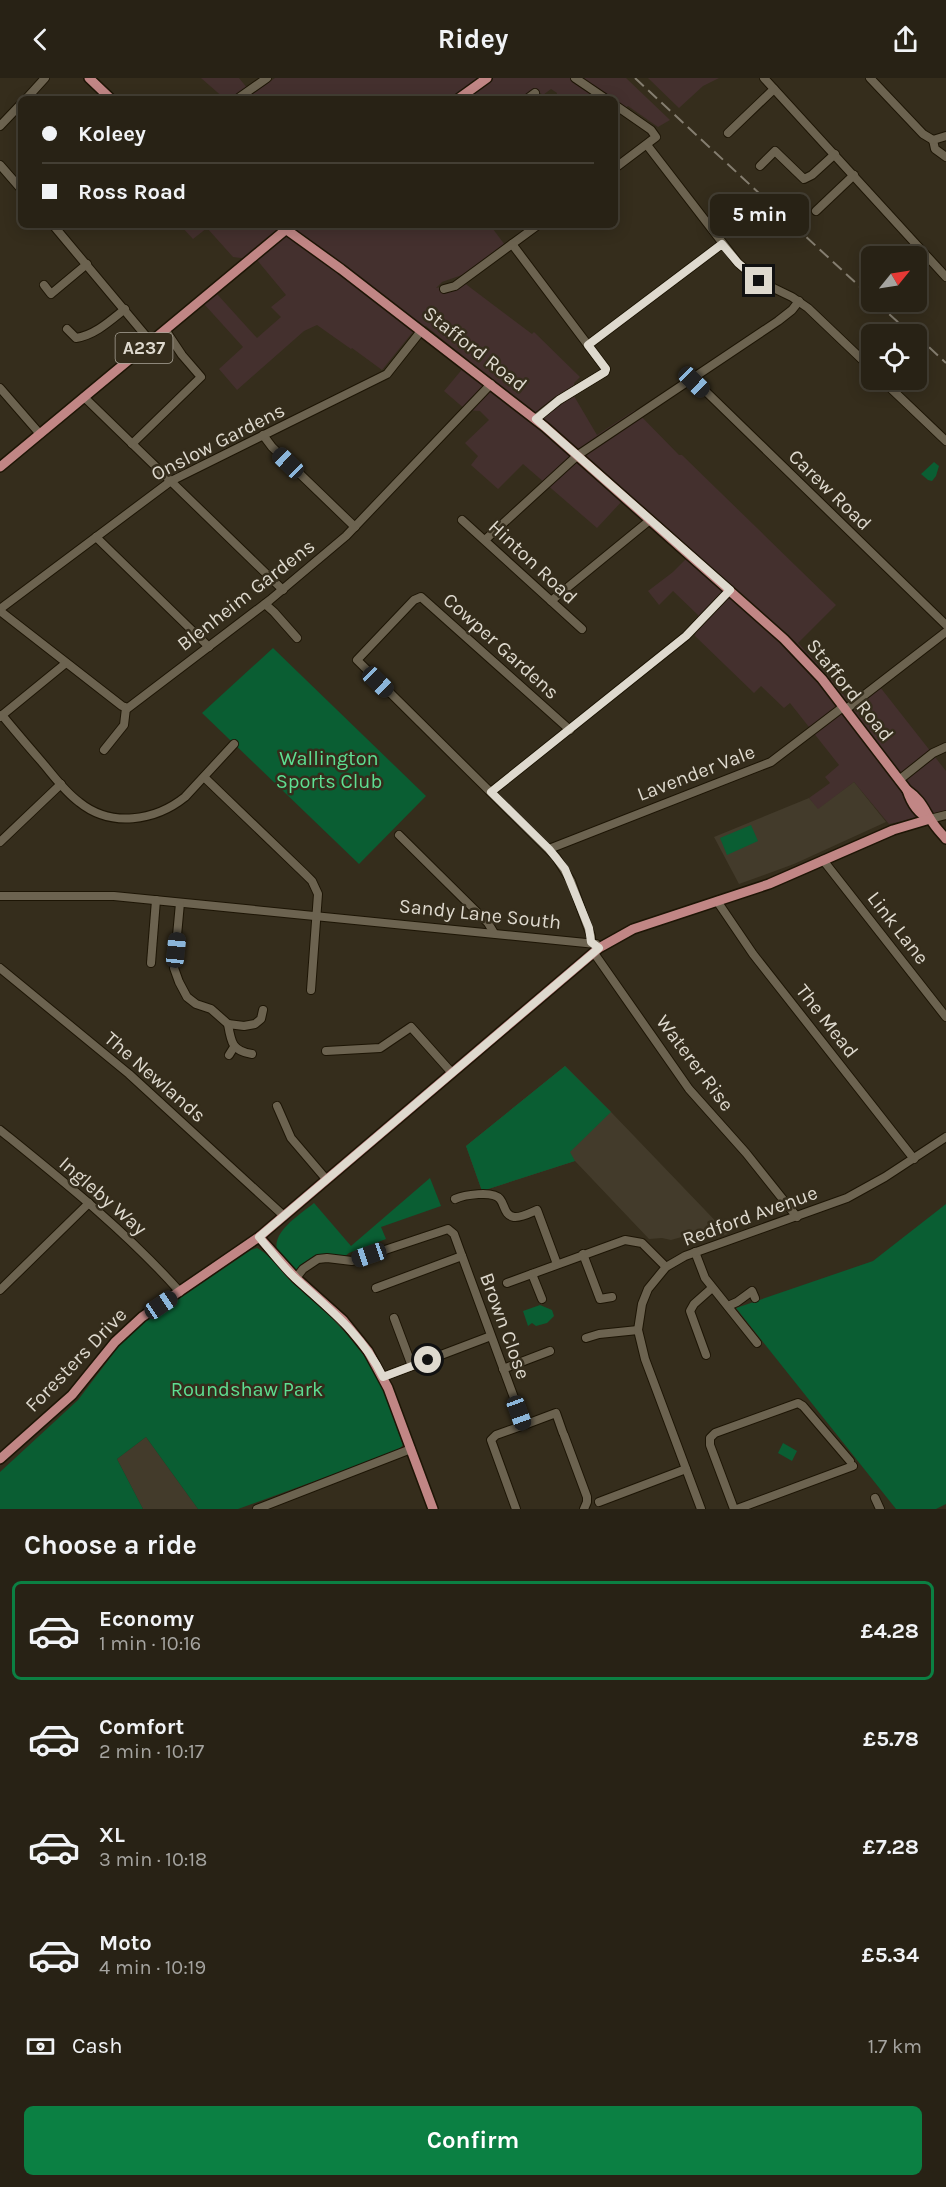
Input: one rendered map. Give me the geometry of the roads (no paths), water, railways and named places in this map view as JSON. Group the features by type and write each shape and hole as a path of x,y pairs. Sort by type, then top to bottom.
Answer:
{"main road":[{"path":"89,78 108,96"},
{"path":"462,96 482,79"},
{"name":"A237","path":"0,467 166,331 284,228"},
{"name":"Stafford Road","path":"289,228 536,419 797,651 822,679 907,790 916,796 927,809 930,819 946,839"},
{"name":"Stafford Road","path":"907,790 909,799 923,816 930,819"},
{"path":"903,826 914,816 915,806"},
{"path":"595,948 633,929 769,884 903,826 930,819"},
{"name":"Foresters Drive","path":"0,1459 72,1395 115,1342 142,1317 259,1237 595,948"},
{"path":"259,1237 296,1278 346,1324 368,1351 383,1377 433,1509"}],"street":[{"path":"29,96 45,78"},
{"path":"241,96 267,78"},
{"path":"575,78 602,96"},
{"path":"764,78 946,277"},
{"path":"870,78 923,134 933,140 935,149 946,157"},
{"path":"728,133 774,88"},
{"path":"532,96 535,93"},
{"path":"0,126 18,107"},
{"path":"618,107 651,130 656,137 618,166"},
{"path":"933,140 946,136"},
{"path":"647,145 738,263 759,281 799,302 861,359"},
{"path":"760,166 775,151 802,180 812,176 835,154"},
{"path":"0,165 18,186"},
{"path":"816,212 854,175"},
{"path":"56,228 151,342"},
{"path":"444,289 454,286 533,228"},
{"path":"512,244 606,369 605,372 553,404 536,419"},
{"path":"588,345 722,244"},
{"path":"44,285 51,294 87,264"},
{"path":"485,540 578,455 787,314 799,302"},
{"path":"67,329 76,338 89,334 125,309"},
{"path":"132,444 201,377 166,331"},
{"name":"Onslow Gardens","path":"0,610 171,480 387,374 421,331"},
{"name":"Carew Road","path":"692,378 946,625"},
{"name":"Blenheim Gardens","path":"126,708 283,590 355,527 491,384"},
{"path":"0,388 40,434"},
{"path":"892,390 946,441"},
{"path":"84,397 283,590"},
{"path":"263,435 272,447 355,527"},
{"name":"Hinton Road","path":"462,520 582,629"},
{"path":"551,601 650,520"},
{"path":"96,537 209,647"},
{"path":"491,792 686,636 730,590"},
{"name":"Cowper Gardens","path":"360,655 414,600 421,597 570,730"},
{"path":"265,604 297,638"},
{"path":"0,610 126,708 124,725 104,750"},
{"name":"Lavender Vale","path":"549,849 771,762 946,632"},
{"name":"Waterer Rise","path":"360,655 357,660 360,664 549,849 565,869 595,948 689,1089 746,1153 797,1217"},
{"path":"66,663 1,716 61,784 79,802 92,810 112,817 140,818 159,814 176,804 234,744"},
{"path":"899,780 933,753 946,747"},
{"path":"204,777 312,881 318,894 311,990"},
{"path":"0,842 61,784"},
{"path":"930,819 946,815"},
{"path":"399,835 488,923 494,933"},
{"name":"Link Lane","path":"823,860 946,1017"},
{"name":"Sandy Lane South","path":"0,896 96,895 156,900 494,933 595,948"},
{"path":"151,963 156,900"},
{"name":"The Mead","path":"717,901 753,954 914,1159"},
{"path":"180,903 175,974 182,990 191,1001 211,1009 228,1024 244,1026 255,1024 261,1019 263,1010"},
{"name":"The Newlands","path":"0,968 129,1074 284,1216"},
{"path":"228,1024 234,1047 242,1053 252,1054"},
{"path":"326,1051 380,1048 411,1027 452,1073"},
{"path":"230,1055 234,1047"},
{"path":"277,1107 291,1138 326,1179"},
{"name":"Ingleby Way","path":"0,1130 89,1203 152,1260 180,1292"},
{"name":"Redford Avenue","path":"701,1509 641,1347 638,1330 645,1295 653,1282 666,1267 695,1252 847,1198 914,1159 946,1137"},
{"path":"454,1199 470,1193 491,1194 498,1197 506,1212 513,1217 537,1210 557,1264"},
{"path":"0,1290 89,1203"},
{"path":"296,1278 303,1269 322,1258 348,1262 448,1229 454,1234 462,1256"},
{"path":"507,1283 626,1240 637,1241 648,1247 666,1267"},
{"path":"695,1252 701,1272 757,1343"},
{"path":"584,1254 600,1299 612,1297"},
{"name":"Brown Close","path":"376,1288 462,1256 524,1425"},
{"path":"532,1274 542,1299"},
{"path":"706,1355 690,1311 697,1301 712,1288"},
{"path":"728,1306 752,1291 755,1298"},
{"path":"394,1318 412,1366"},
{"path":"586,1338 599,1334 638,1330"},
{"path":"383,1377 491,1336"},
{"path":"503,1369 550,1351"},
{"path":"798,1403 852,1463 736,1509 710,1445 710,1438 715,1433 798,1403"},
{"path":"516,1509 491,1440 496,1435 556,1413 587,1497 587,1504 583,1508"},
{"path":"257,1509 411,1449"},
{"path":"599,1502 686,1469"},
{"path":"875,1498 880,1509"}],"railway":[{"path":"635,78 861,288"},
{"path":"887,312 900,324"},
{"path":"927,345 946,363"}],"park label":[{"name":"Wallington Sports Club","path":"329,770"},
{"name":"Roundshaw Park","path":"247,1389"}]}
